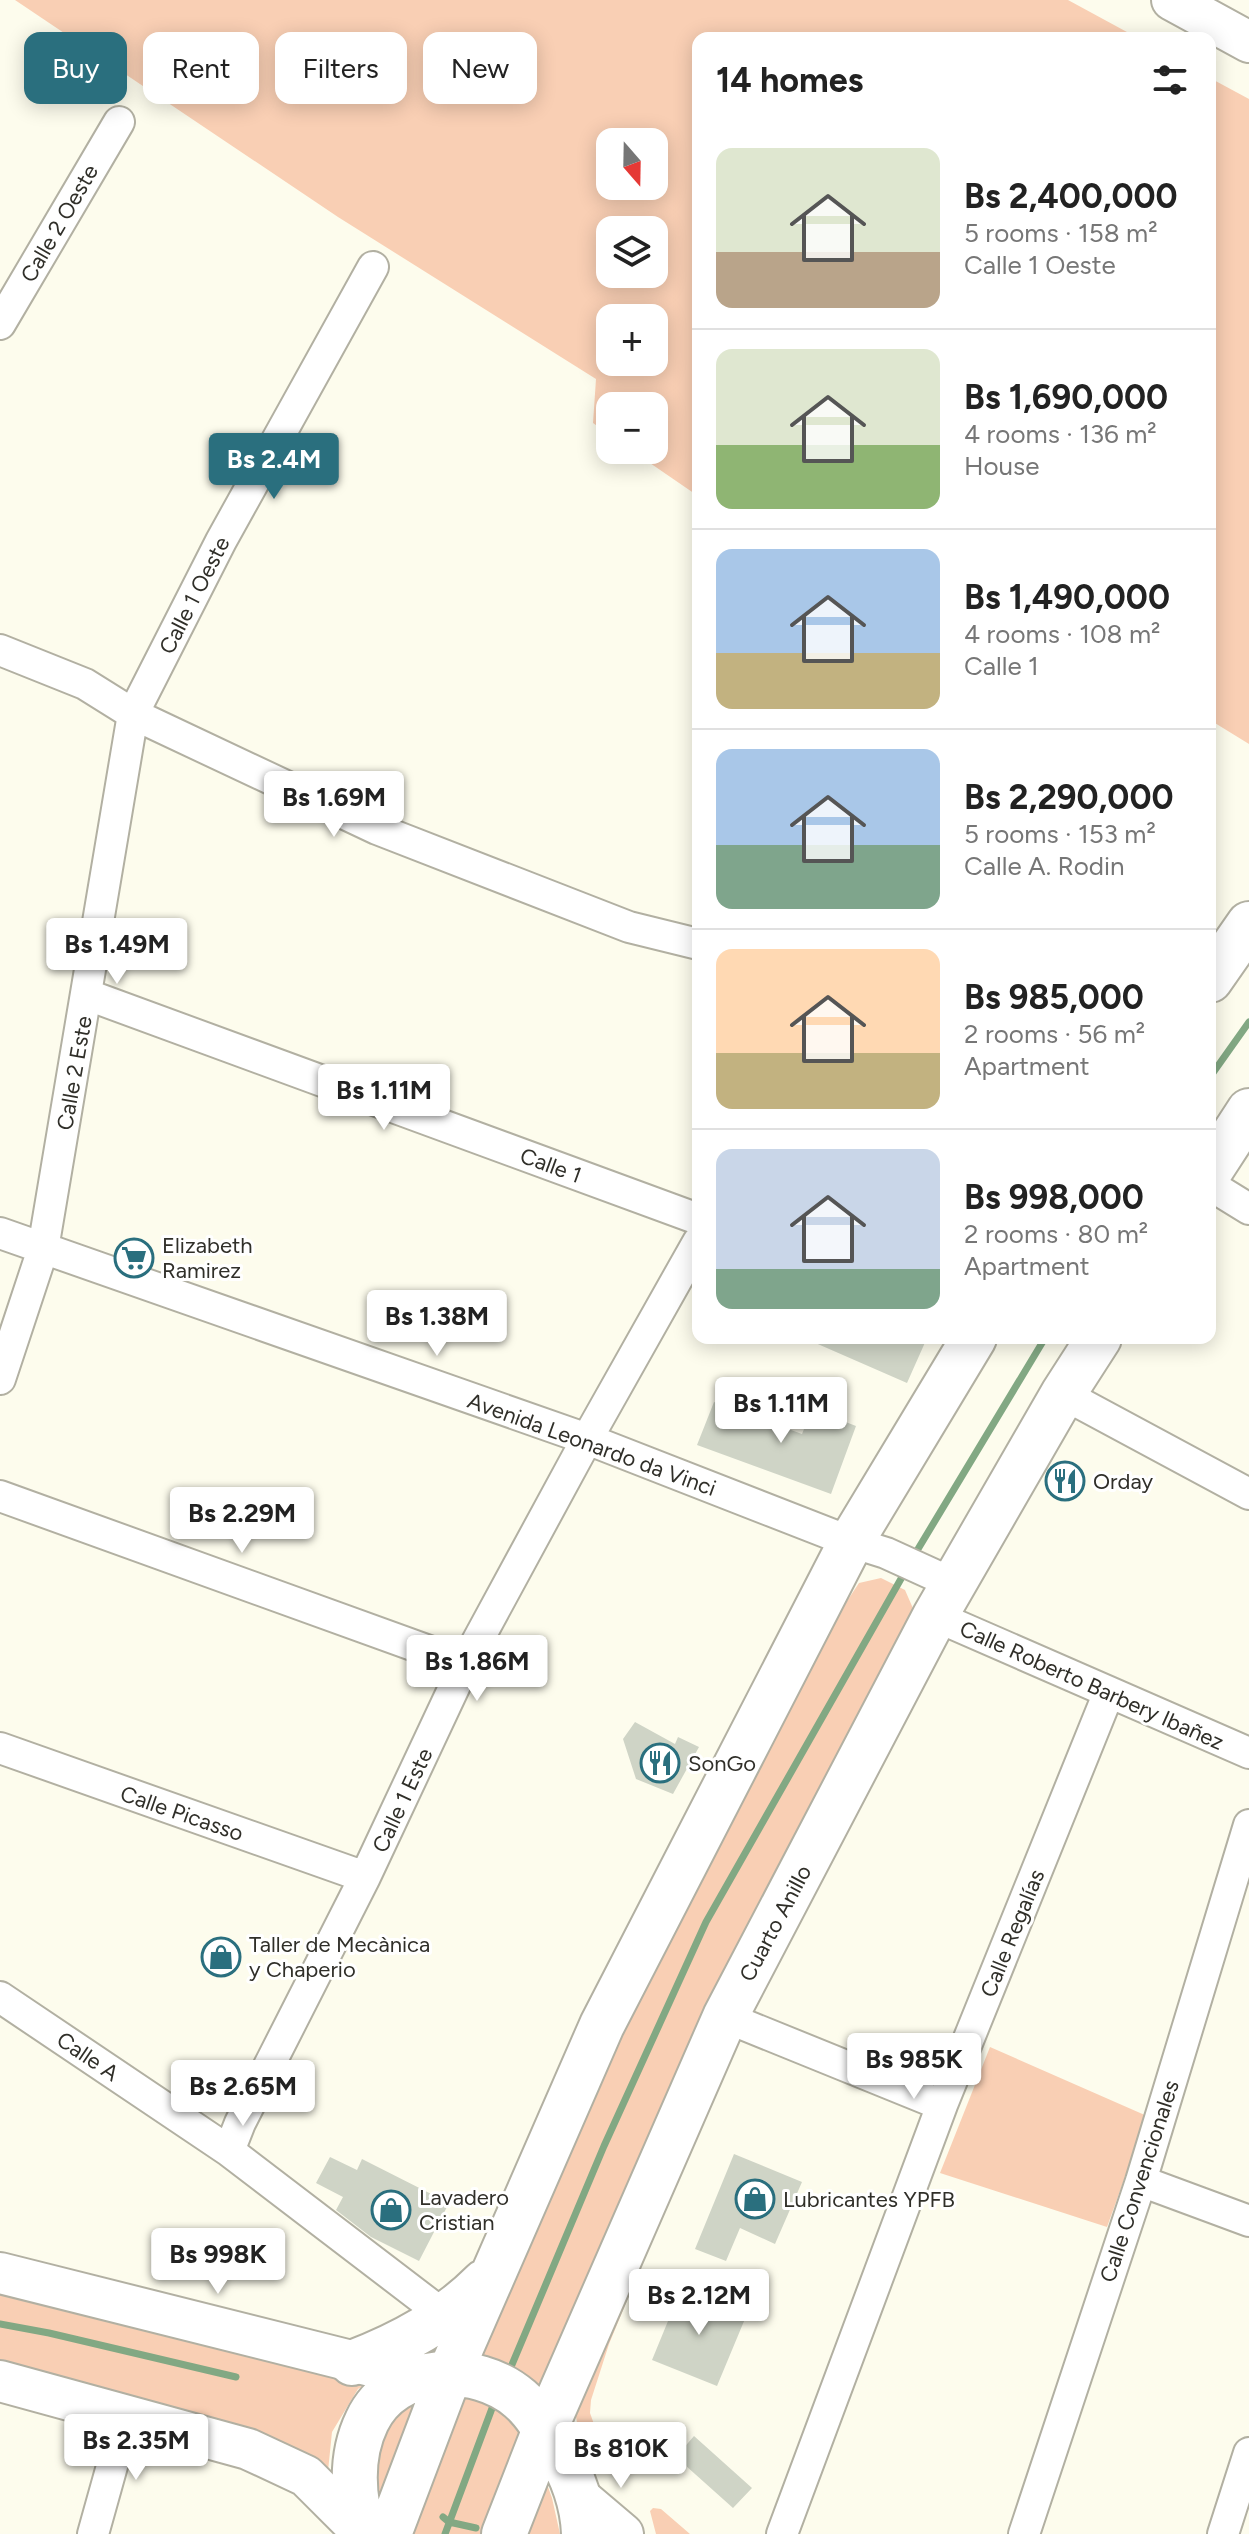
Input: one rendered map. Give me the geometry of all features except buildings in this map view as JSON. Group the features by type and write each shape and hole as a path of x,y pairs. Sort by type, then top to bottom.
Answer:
{"highway":[{"path":"1216,971 1249,924"},
{"path":"1216,1162 1249,1111"},
{"path":"389,2534 436,2375 494,2272 602,2025 868,1548 971,1344"},
{"name":"Cuarto Anillo","path":"504,2534 545,2429 725,2017 938,1590 1095,1344"},
{"path":"352,2363 385,2351 445,2316 494,2272"},
{"path":"365,2534 355,2485 356,2459 367,2419 397,2389 436,2375 476,2377 501,2385 520,2399 545,2429 566,2466 581,2514"}],"main road":[{"path":"1172,0 1249,42"},
{"path":"0,2273 352,2363 436,2375"},
{"path":"0,2381 248,2449 306,2476 365,2534"},
{"path":"581,2514 623,2534"}],"street":[{"name":"Calle 2 Oeste","path":"0,324 119,122"},
{"name":"Calle 1 Oeste","path":"133,714 221,541 373,267"},
{"path":"0,650 85,684 133,714 377,829 629,927 692,943"},
{"name":"Calle 2 Este","path":"0,1379 43,1249 133,714"},
{"name":"Calle 1","path":"88,995 692,1217"},
{"path":"1216,1189 1249,1209"},
{"name":"Avenida Leonardo da Vinci","path":"0,1233 587,1439 868,1548 938,1590"},
{"name":"Calle 1 Este","path":"229,2151 240,2123 365,1877 465,1664 692,1253"},
{"path":"1063,1394 1249,1494"},
{"path":"0,1496 465,1664"},
{"name":"Calle Roberto Barbery Ibañez","path":"938,1590 1109,1692 1249,1753"},
{"name":"Calle Regalías","path":"782,2534 942,2105 1109,1692"},
{"name":"Calle Picasso","path":"0,1748 365,1877"},
{"name":"Calle Convencionales","path":"1024,2534 1141,2181 1249,1825"},
{"name":"Calle A","path":"0,1997 229,2151 445,2316"},
{"path":"725,2017 942,2105"},
{"path":"1141,2181 1249,2221"},
{"path":"93,2534 126,2416"},
{"path":"1223,2534 1249,2453"}],"shaded area":[{"path":"15,0 1068,0 1127,32 692,32 692,492 651,464 668,464 668,392 596,392 596,425 593,423 596,379 338,217 170,104 259,104 259,32 143,32 143,86 127,75 127,32 63,32"},
{"path":"1216,81 1249,99 1249,744 1216,724"},
{"path":"881,1578 905,1590 915,1613 541,2395 476,2362 596,2080 818,1645 859,1583"},
{"path":"990,2047 1147,2116 1107,2227 940,2173"},
{"path":"643,2254 591,2400 590,2413 595,2427 580,2439 574,2406"},
{"path":"0,2293 371,2380 358,2389 332,2432 327,2481 0,2365"},
{"path":"455,2397 493,2407 509,2419 522,2435 484,2534 404,2534"},
{"path":"421,2399 373,2522 380,2419"},
{"path":"543,2473 560,2534 518,2534"},
{"path":"653,2508 661,2509 690,2534 656,2534 650,2511"}],"waterway":[{"path":"1216,1069 1249,1022"},
{"path":"912,1559 1041,1344"},
{"path":"511,2367 604,2146 706,1922 906,1570"},
{"path":"0,2324 236,2377"},
{"path":"445,2534 494,2403"},
{"path":"443,2517 449,2522 476,2528"}],"place":[{"name":"Elizabeth Ramirez","path":"134,1258"},
{"name":"Orday","path":"1065,1481"},
{"name":"SonGo","path":"660,1763"},
{"name":"Taller de Mecànica y Chaperio","path":"221,1957"},
{"name":"Lubricantes YPFB","path":"755,2199"},
{"name":"Lavadero Cristian","path":"391,2210"}]}
